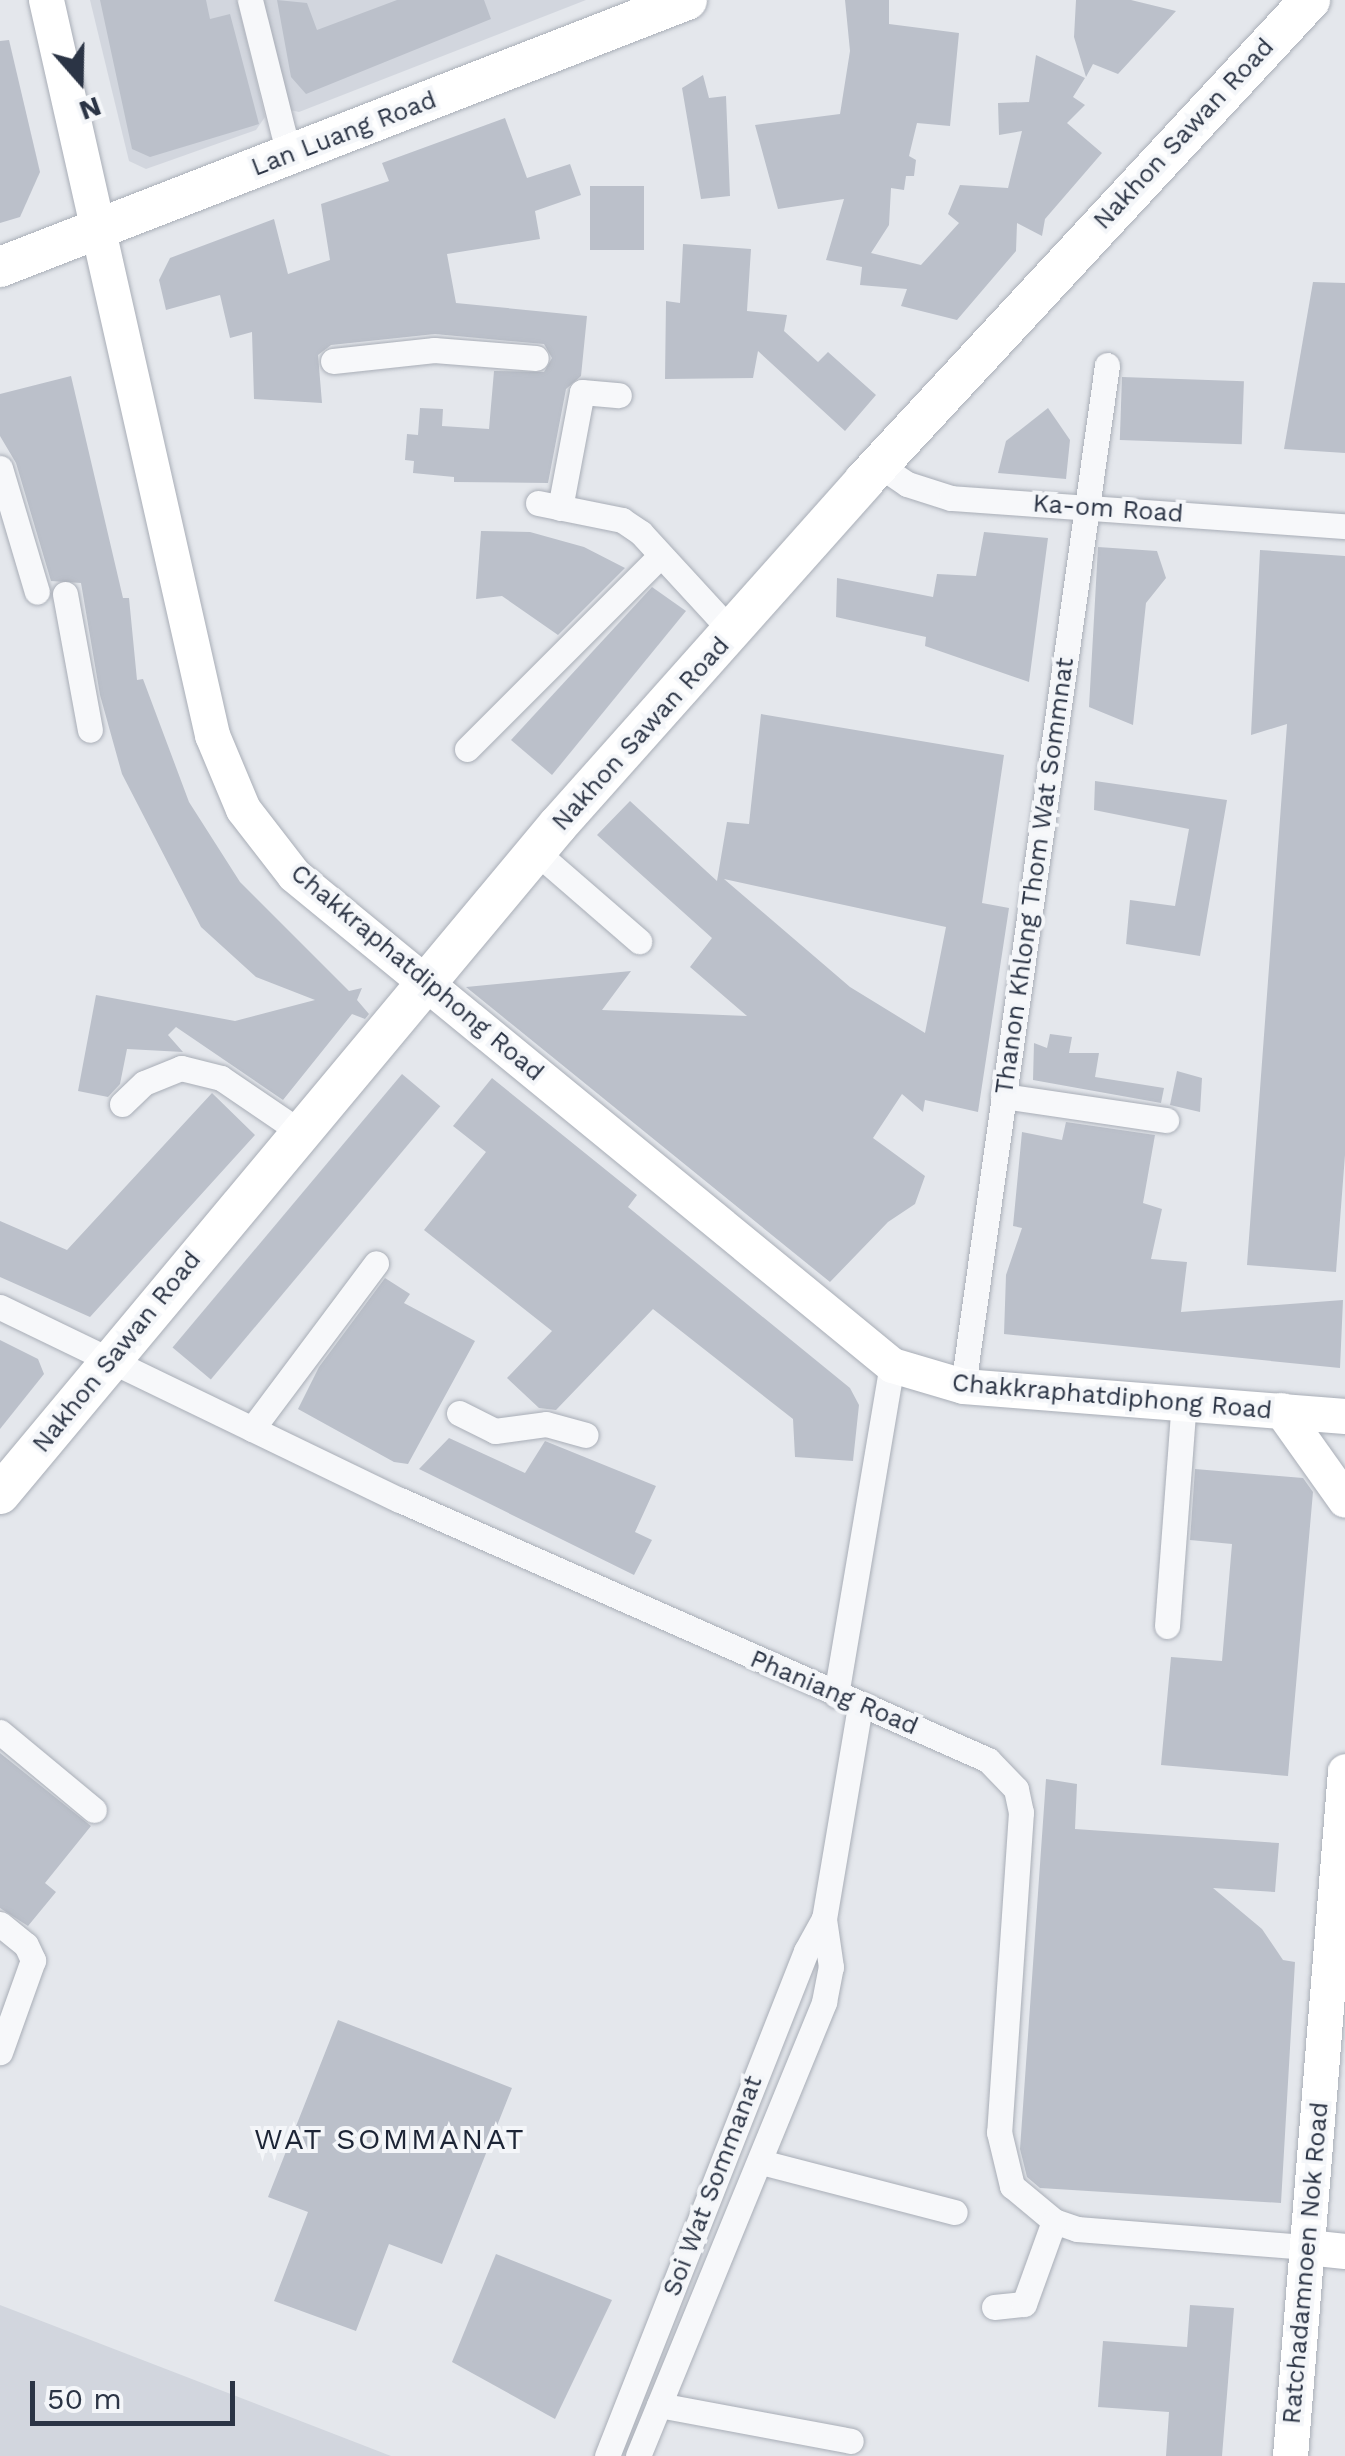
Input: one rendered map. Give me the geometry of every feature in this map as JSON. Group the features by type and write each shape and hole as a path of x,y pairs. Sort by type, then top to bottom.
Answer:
{"main road":[{"name":"Chakkraphatdiphong Road","path":"46,0 101,229 191,650 225,772 244,808 294,875 892,1365 963,1386 1184,1400 1345,1416"},
{"name":"Lan Luang Road","path":"0,268 687,0"},
{"name":"Nakhon Sawan Road","path":"0,1494 298,1131 535,852 879,465 1310,0"},
{"path":"1281,1410 1345,1500"},
{"name":"Ratchadamnoen Nok Road","path":"1290,2456 1345,1771"},
{"path":"1308,2248 1345,2251"}],"street":[{"path":"250,0 289,155"},
{"path":"333,361 434,350 536,358"},
{"name":"Thanon Khlong Thom Wat Sommnat","path":"963,1386 1108,365"},
{"path":"620,395 582,392 549,506 622,520 661,555 733,633"},
{"name":"Ka-om Road","path":"879,465 907,484 950,498 1345,526"},
{"path":"0,468 36,592"},
{"path":"467,749 661,555"},
{"path":"65,594 90,730"},
{"path":"535,852 640,941"},
{"path":"122,1104 144,1083 182,1068 221,1078 298,1131"},
{"path":"1003,1096 1166,1120"},
{"path":"252,1429 376,1263"},
{"name":"Phaniang Road","path":"0,1308 252,1429 860,1706 988,1760 1016,1789 1019,1862 999,2132 1012,2186 1054,2222 1088,2230 1308,2248"},
{"path":"836,1695 892,1365"},
{"path":"1167,1626 1184,1400"},
{"path":"459,1414 495,1430 546,1424 586,1435"},
{"name":"Soi Wat Sommanat","path":"638,2456 824,2002 831,1967 824,1920 860,1706"},
{"path":"0,1732 94,1810"},
{"name":"Soi Wat Sommanat","path":"607,2456 806,1951 824,1920"},
{"path":"0,1924 26,1945 34,1960 0,2052"},
{"path":"761,2162 955,2212"},
{"path":"994,2307 1024,2304 1054,2222"},
{"path":"659,2405 851,2441"}],"shaded area":[{"path":"90,0 237,0 265,117 256,130 146,169 129,161"},
{"path":"263,0 586,0 299,112 290,110"},
{"path":"0,2305 391,2456 0,2456"}],"building":[{"path":"100,0 206,0 210,19 230,14 259,124 150,157 132,149"},
{"path":"277,0 307,3 317,30 397,0 484,0 491,19 306,94 291,77"},
{"path":"845,0 889,0 889,24 959,33 950,126 917,123 909,156 916,160 914,176 906,176 904,190 891,188 889,225 871,253 921,265 959,223 948,214 960,185 1008,188 1022,131 999,135 998,103 1029,102 1036,55 1085,78 1073,97 1085,105 1067,123 1102,153 1045,219 1042,236 1017,223 1016,251 957,320 901,306 907,289 860,285 862,267 826,260 844,199 778,209 755,125 840,114 850,51"},
{"path":"1076,0 1131,0 1176,11 1118,74 1093,64 1086,77 1074,37"},
{"path":"9,40 40,172 20,217 0,223 0,41"},
{"path":"703,75 709,98 726,96 730,196 701,199 682,88"},
{"path":"505,118 527,178 570,164 581,195 535,211 540,239 447,254 456,303 587,316 581,376 566,389 548,483 454,482 454,477 413,473 414,461 405,460 407,434 418,435 420,408 443,409 442,426 489,429 494,371 544,372 552,358 544,344 435,334 331,345 318,355 322,403 254,399 252,332 230,338 220,295 166,310 159,280 170,258 274,219 288,274 330,260 321,204 389,181 382,163"},
{"path":"590,186 644,186 644,250 590,250"},
{"path":"683,244 751,249 747,311 787,315 784,331 818,362 828,352 876,395 845,431 758,351 753,378 665,379 666,301 680,303"},
{"path":"1313,282 1345,283 1345,453 1284,449"},
{"path":"71,376 123,598 129,598 137,680 143,679 189,802 240,882 349,991 362,988 357,1000 369,1014 365,1019 352,1014 283,1100 176,1027 168,1035 183,1052 127,1049 120,1084 108,1097 78,1091 96,995 235,1021 315,1000 256,977 201,927 122,774 100,695 81,583 51,581 16,463 0,436 0,394"},
{"path":"1122,377 1244,381 1242,444 1120,440"},
{"path":"1048,408 1070,440 1066,479 998,473 1006,441"},
{"path":"481,531 530,532 584,547 625,568 558,635 502,596 476,599"},
{"path":"984,532 1048,538 1029,682 925,646 926,637 836,617 837,578 933,597 937,574 976,576"},
{"path":"1098,547 1157,551 1166,578 1146,603 1133,725 1089,707"},
{"path":"1260,550 1345,556 1345,1155 1336,1272 1247,1265 1287,724 1251,735"},
{"path":"652,587 686,611 552,775 511,740"},
{"path":"761,714 1004,755 982,903 1009,908 978,1112 925,1100 923,1112 902,1094 873,1138 925,1176 915,1204 888,1222 830,1282 466,987 631,971 602,1010 747,1016 690,967 712,938 597,835 630,801 717,881 727,822 749,824","holes":["724,879 946,927 925,1033 850,987"]},
{"path":"1095,781 1227,800 1200,956 1126,944 1130,900 1175,906 1189,829 1094,810"},
{"path":"1050,1034 1072,1037 1069,1053 1099,1053 1095,1077 1164,1088 1161,1103 1033,1080 1034,1043 1047,1048"},
{"path":"1177,1071 1202,1078 1200,1112 1170,1105"},
{"path":"402,1074 440,1106 211,1380 173,1347"},
{"path":"492,1078 637,1195 628,1207 850,1388 859,1405 853,1461 795,1457 793,1419 653,1309 556,1410 539,1408 507,1378 552,1331 424,1230 486,1152 453,1126"},
{"path":"212,1093 255,1135 90,1317 0,1277 0,1221 67,1250"},
{"path":"1066,1122 1155,1135 1143,1203 1162,1209 1151,1259 1187,1262 1181,1312 1343,1300 1340,1368 1004,1334 1006,1275 1022,1228 1013,1226 1022,1132 1062,1140"},
{"path":"385,1278 410,1294 404,1303 475,1341 408,1464 394,1462 298,1409 319,1367"},
{"path":"0,1340 38,1359 44,1374 0,1429"},
{"path":"449,1438 525,1473 545,1441 656,1486 635,1532 652,1540 634,1575 419,1469"},
{"path":"1195,1469 1303,1478 1313,1492 1288,1776 1161,1765 1171,1657 1222,1661 1232,1544 1190,1540"},
{"path":"0,1753 91,1826 45,1883 56,1892 28,1926 0,1908"},
{"path":"1046,1779 1077,1784 1075,1829 1279,1843 1275,1892 1213,1888 1262,1929 1283,1960 1295,1962 1281,2203 1040,2188 1027,2177 1020,2149"},
{"path":"338,2020 512,2088 442,2264 389,2244 356,2331 274,2301 308,2212 268,2197"},
{"path":"496,2254 612,2300 555,2419 452,2362"},
{"path":"1190,2305 1234,2308 1222,2456 1166,2456 1169,2412 1098,2407 1103,2341 1187,2347"}],"district":[{"name":"WAT SOMMANAT","path":"390,2139"}]}
